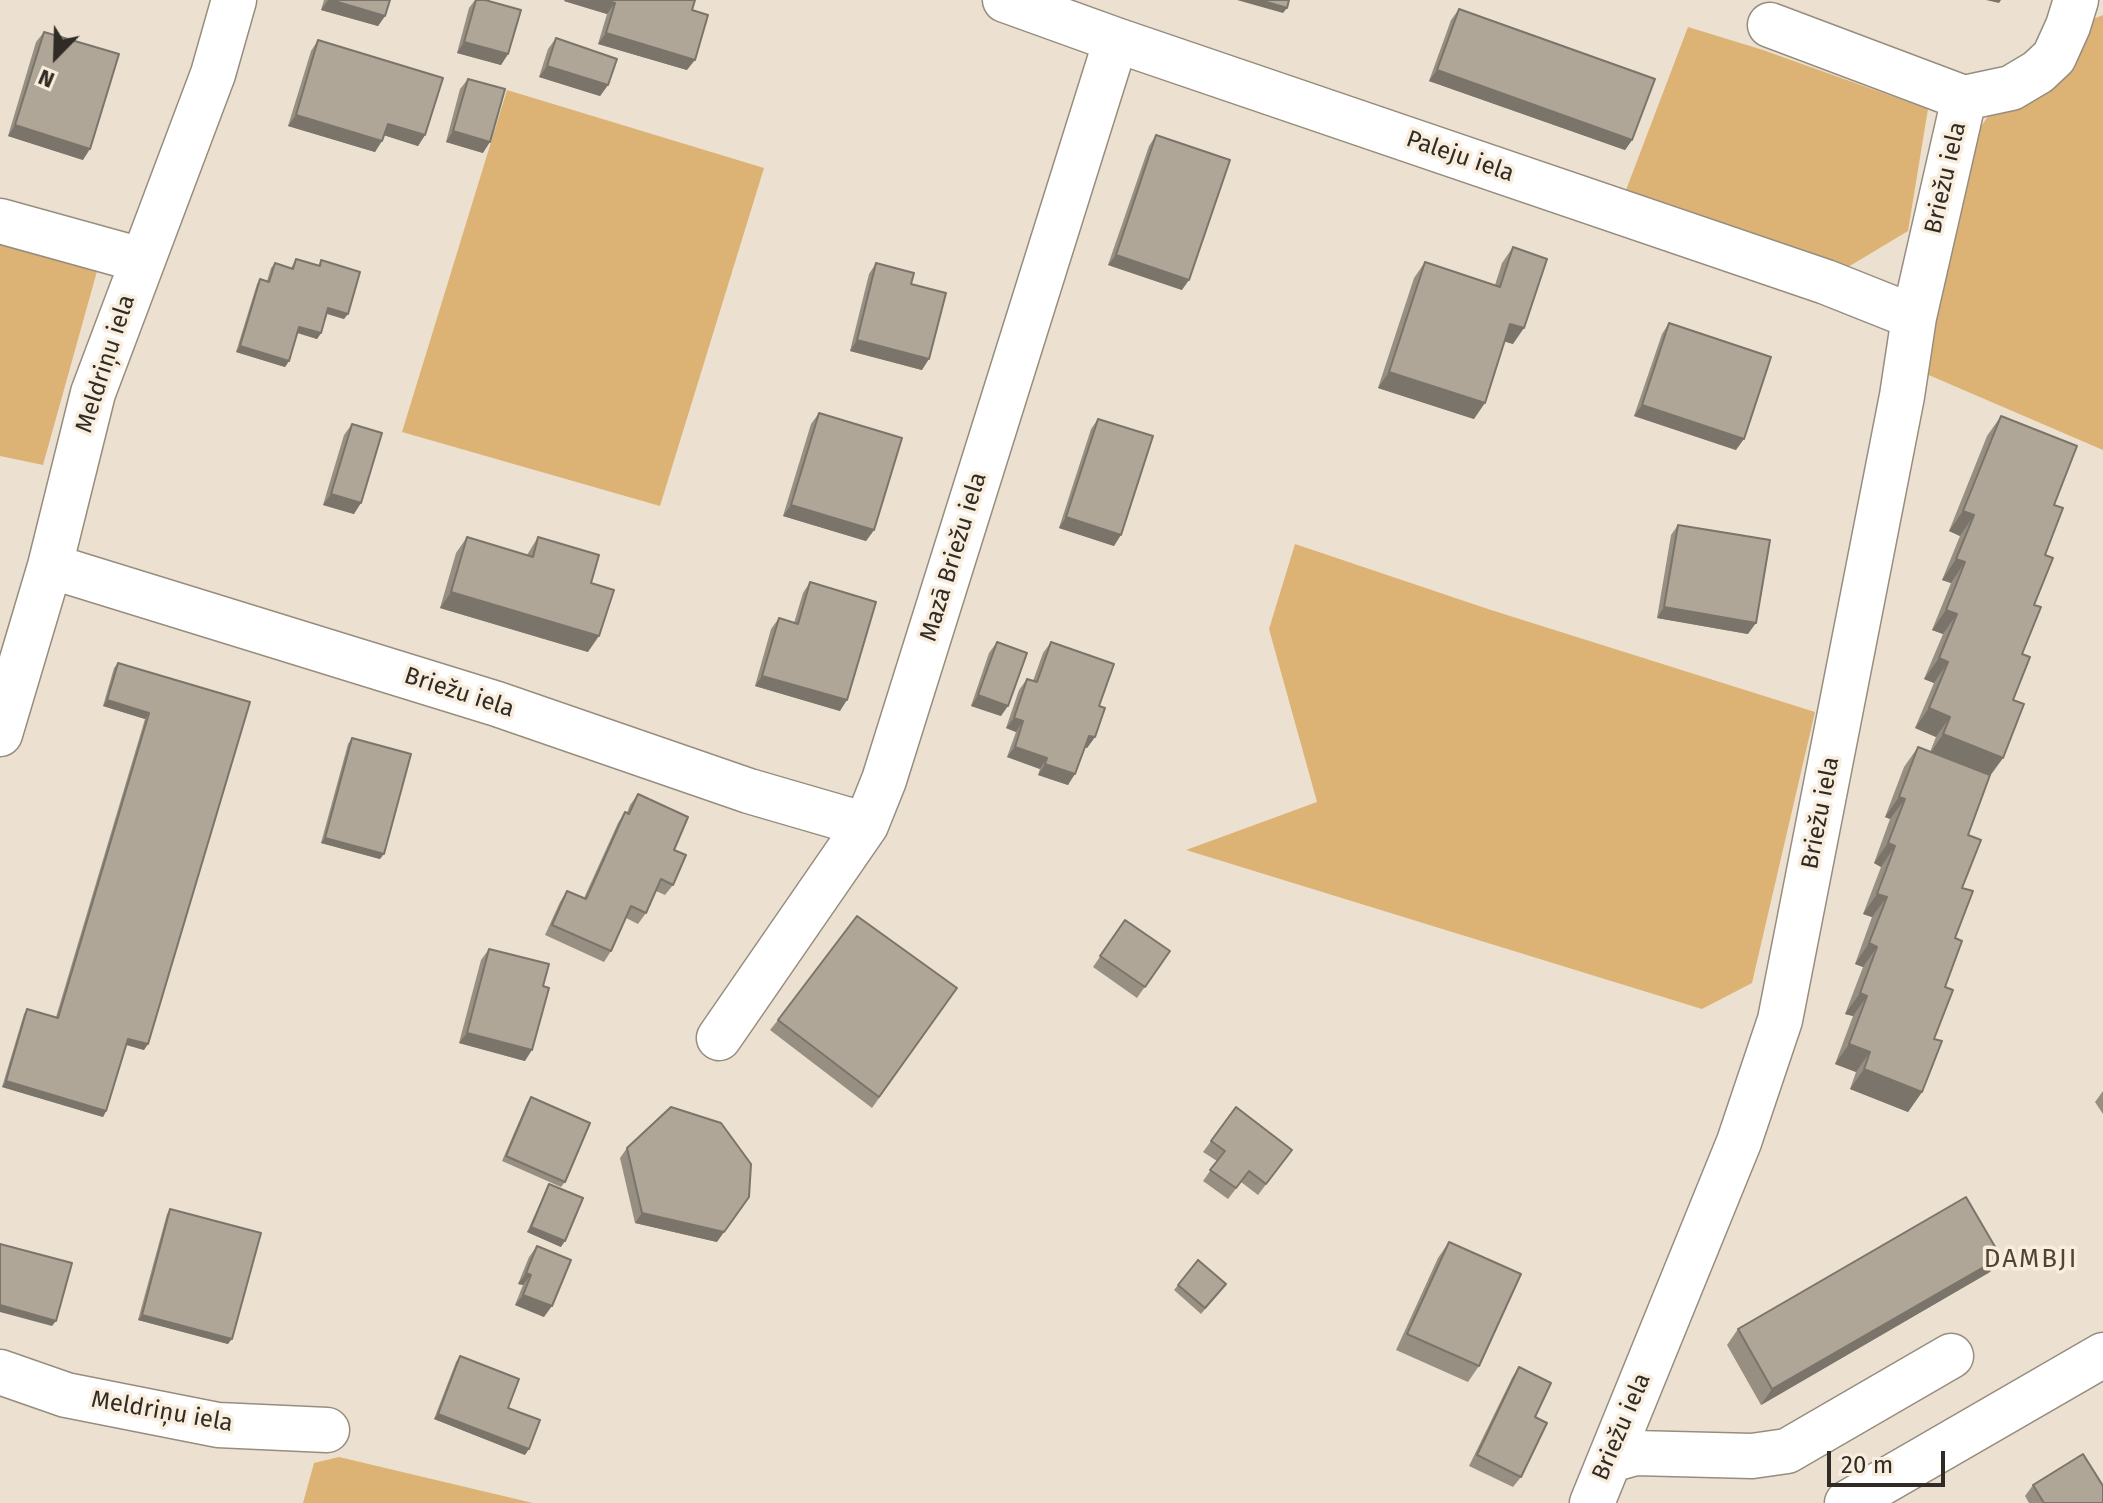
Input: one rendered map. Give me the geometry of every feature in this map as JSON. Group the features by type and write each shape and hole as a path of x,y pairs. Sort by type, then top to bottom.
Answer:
{"street":[{"name":"Meldriņu iela","path":"0,734 50,566 93,393 213,74 234,0"},
{"name":"Paleju iela","path":"1005,0 1826,282 1914,317"},
{"name":"Briežu iela","path":"1770,25 1964,98 2011,88 2038,72 2054,57 2076,0"},
{"name":"Mazā Briežu iela","path":"719,1038 866,825 884,780 1116,40"},
{"name":"Briežu iela","path":"1592,1503 1739,1142 1780,1020 1902,396 1914,317 1964,98"},
{"path":"0,221 141,260"},
{"name":"Briežu iela","path":"50,566 497,704 749,791 866,825"},
{"path":"1847,1503 2103,1355"},
{"path":"1610,1460 1635,1453 1752,1456 1787,1451 1951,1356"},
{"name":"Meldriņu iela","path":"0,1372 66,1395 218,1425 327,1430"}],"shaded area":[{"path":"2103,15 2103,450 1924,373 1970,142 1989,115 2083,23"},
{"path":"1688,27 1763,50 1928,109 1908,231 1848,267 1626,190"},
{"path":"507,90 764,168 660,506 402,432"},
{"path":"0,239 99,264 43,465 0,456"},
{"path":"1295,544 1491,610 1815,712 1752,983 1702,1009 1186,850 1317,802 1269,629"},
{"path":"339,1457 533,1503 303,1503 314,1463"}],"building":[{"path":"331,0 390,0 385,16"},
{"path":"476,0 521,10 508,54 464,42"},
{"path":"605,0 695,0 692,10 708,15 695,60 606,33 615,3"},
{"path":"1260,0 1289,0 1287,8"},
{"path":"1459,9 1655,79 1632,140 1437,70"},
{"path":"44,32 119,54 90,149 15,125"},
{"path":"556,38 617,59 608,85 547,66"},
{"path":"318,40 443,78 425,135 388,124 382,141 296,115"},
{"path":"468,79 505,89 490,142 453,131"},
{"path":"1156,135 1230,160 1189,280 1116,255"},
{"path":"1513,247 1547,259 1524,328 1510,324 1485,403 1389,372 1425,262 1500,287"},
{"path":"296,259 320,266 321,260 360,272 348,314 328,308 321,333 299,327 289,361 240,346 260,279 269,282 275,263 293,269"},
{"path":"876,263 914,273 911,284 946,293 929,359 857,340"},
{"path":"1669,323 1771,357 1744,439 1642,405"},
{"path":"819,413 902,438 874,530 791,505"},
{"path":"2001,416 2077,446 2054,505 2063,508 2045,555 2053,558 2034,605 2041,607 2022,654 2030,657 2013,700 2024,704 2003,758 1943,734 1950,717 1929,708 1948,662 1939,658 1957,614 1946,610 1965,562 1956,559 1974,515 1963,511"},
{"path":"1098,419 1153,436 1121,535 1066,517"},
{"path":"352,424 382,433 361,503 331,494"},
{"path":"1678,525 1770,540 1756,623 1664,607"},
{"path":"467,537 533,557 538,537 599,555 591,583 614,590 599,636 451,592"},
{"path":"810,582 876,602 847,700 762,676 779,618 798,624"},
{"path":"997,642 1027,653 1008,706 978,695"},
{"path":"1051,642 1114,664 1099,706 1105,708 1095,737 1089,736 1075,774 1045,764 1047,758 1015,747 1023,721 1014,718 1027,679 1037,682"},
{"path":"118,663 250,702 148,1044 128,1039 106,1111 6,1081 27,1009 58,1018 149,713 107,700"},
{"path":"352,738 411,754 384,854 325,838"},
{"path":"1918,747 1990,775 1968,835 1981,840 1962,888 1973,891 1955,938 1962,941 1945,987 1953,990 1934,1039 1942,1041 1922,1092 1864,1069 1870,1052 1849,1044 1867,996 1860,993 1877,947 1869,943 1887,897 1877,894 1895,846 1888,843 1905,799 1899,797"},
{"path":"638,794 688,817 674,850 686,855 673,885 661,879 646,913 631,906 611,951 552,925 567,891 586,899 625,812 629,814"},
{"path":"857,916 957,988 879,1097 778,1020"},
{"path":"1125,920 1170,951 1145,987 1100,956"},
{"path":"489,949 549,964 543,986 549,988 532,1050 467,1033"},
{"path":"531,1097 590,1123 565,1182 506,1156"},
{"path":"671,1107 721,1123 751,1164 749,1197 724,1232 642,1213 627,1148"},
{"path":"1236,1107 1292,1150 1266,1184 1249,1171 1236,1188 1210,1170 1225,1151 1211,1141"},
{"path":"549,1184 583,1198 565,1241 531,1227"},
{"path":"1966,1197 2001,1257 1772,1389 1738,1329"},
{"path":"170,1209 261,1233 232,1339 142,1315"},
{"path":"1449,1242 1521,1274 1479,1366 1407,1334"},
{"path":"0,1244 72,1263 56,1321 0,1305"},
{"path":"537,1246 571,1260 552,1306 523,1295 531,1275 526,1273"},
{"path":"1198,1260 1226,1284 1205,1308 1178,1285"},
{"path":"460,1356 519,1379 508,1408 540,1420 529,1449 438,1414"},
{"path":"1519,1367 1551,1383 1535,1417 1547,1423 1521,1477 1477,1455"},
{"path":"2083,1454 2103,1486 2103,1503 2044,1503 2033,1485"}],"district":[{"name":"DAMBJI","path":"2031,1260"}]}
